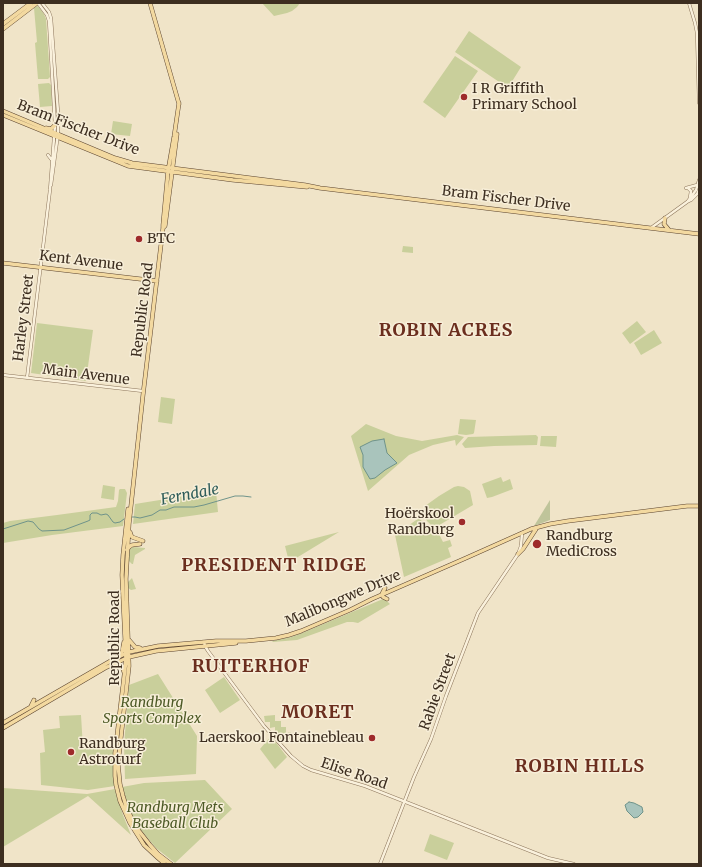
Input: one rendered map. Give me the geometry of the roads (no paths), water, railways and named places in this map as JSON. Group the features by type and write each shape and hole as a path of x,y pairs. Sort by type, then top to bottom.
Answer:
{"main road":[{"path":"3,24 31,3"},
{"path":"3,29 38,3"},
{"name":"Republic Road","path":"118,785 119,754 129,666 127,652 126,581 129,524 179,103 150,3"},
{"name":"Bram Fischer Drive","path":"3,111 56,135"},
{"name":"Bram Fischer Drive","path":"3,115 56,135 128,166 170,170 276,185 311,187 699,234"},
{"path":"43,128 51,128 55,125"},
{"path":"665,218 664,224 669,230"},
{"name":"Kent Avenue","path":"3,263 157,281"},
{"name":"Republic Road","path":"127,639 122,582 122,561 136,447 138,442"},
{"name":"Malibongwe Drive","path":"3,728 101,670 127,652 143,648 265,640 289,636 536,527 562,522 682,506 699,507"},
{"name":"Malibongwe Drive","path":"382,596 391,590 522,534 550,525 699,507"},
{"path":"129,524 131,535 134,538 143,541"},
{"path":"518,554 536,529"},
{"path":"127,550 132,545 140,544"},
{"path":"387,599 382,596 385,587 391,590"},
{"path":"124,679 123,667 115,661 122,652 127,639 135,647 143,648"},
{"name":"Malibongwe Drive","path":"3,723 115,661 156,651 205,644"},
{"path":"129,666 135,657 141,654"},
{"name":"Republic Road","path":"128,657 115,753 115,770 123,809 134,831 150,851 165,864"},
{"path":"30,707 34,700 41,701"},
{"name":"Republic Road","path":"119,789 127,809 139,831 158,854 171,864"}],"street":[{"path":"38,3 48,18 56,135"},
{"path":"42,3 49,12 52,21 58,112 56,135"},
{"path":"688,3 695,22 697,33 699,104"},
{"name":"Harley Street","path":"50,190 56,135"},
{"name":"Harley Street","path":"27,378 53,174 56,135"},
{"path":"48,155 52,162"},
{"path":"695,197 698,190 699,180"},
{"path":"690,198 691,192 687,188 698,185"},
{"path":"687,202 698,190"},
{"path":"650,228 699,194"},
{"name":"Main Avenue","path":"3,375 144,392"},
{"name":"Rabie Street","path":"380,864 414,777 431,739 478,613 518,554 521,546 522,534"},
{"name":"Elise Road","path":"205,644 251,710 264,726 299,763 306,768 365,786 548,858 574,864"}],"water":[{"path":"384,439 387,453 397,463 375,478 370,479 363,467 363,455 360,447 372,441"},
{"path":"629,802 642,807 643,812 638,817 634,818 627,811 625,805"}],"waterway":[{"name":"Ferndale","path":"132,517 140,518 152,515 160,510 166,510 174,507 194,507 204,505 235,496 251,497"},
{"name":"Ferndale","path":"3,529 28,521 33,522 42,531 64,530 90,520 90,515 92,513 101,515 106,514 115,523 124,519"}],"place":[{"name":"I R Griffith Primary School","path":"464,97"},
{"name":"BTC","path":"139,239"},
{"name":"Hoërskool Randburg","path":"462,522"},
{"name":"Randburg MediCross","path":"537,544"},
{"name":"Laerskool Fontainebleau","path":"372,738"},
{"name":"Randburg Astroturf","path":"71,752"}],"district":[{"name":"ROBIN ACRES","path":"446,331"},
{"name":"PRESIDENT RIDGE","path":"274,566"},
{"name":"RUITERHOF","path":"251,667"},
{"name":"MORET","path":"318,713"},
{"name":"ROBIN HILLS","path":"580,767"}],"park label":[{"name":"Randburg Sports Complex","path":"152,712"},
{"name":"Randburg Mets Baseball Club","path":"175,816"}]}
